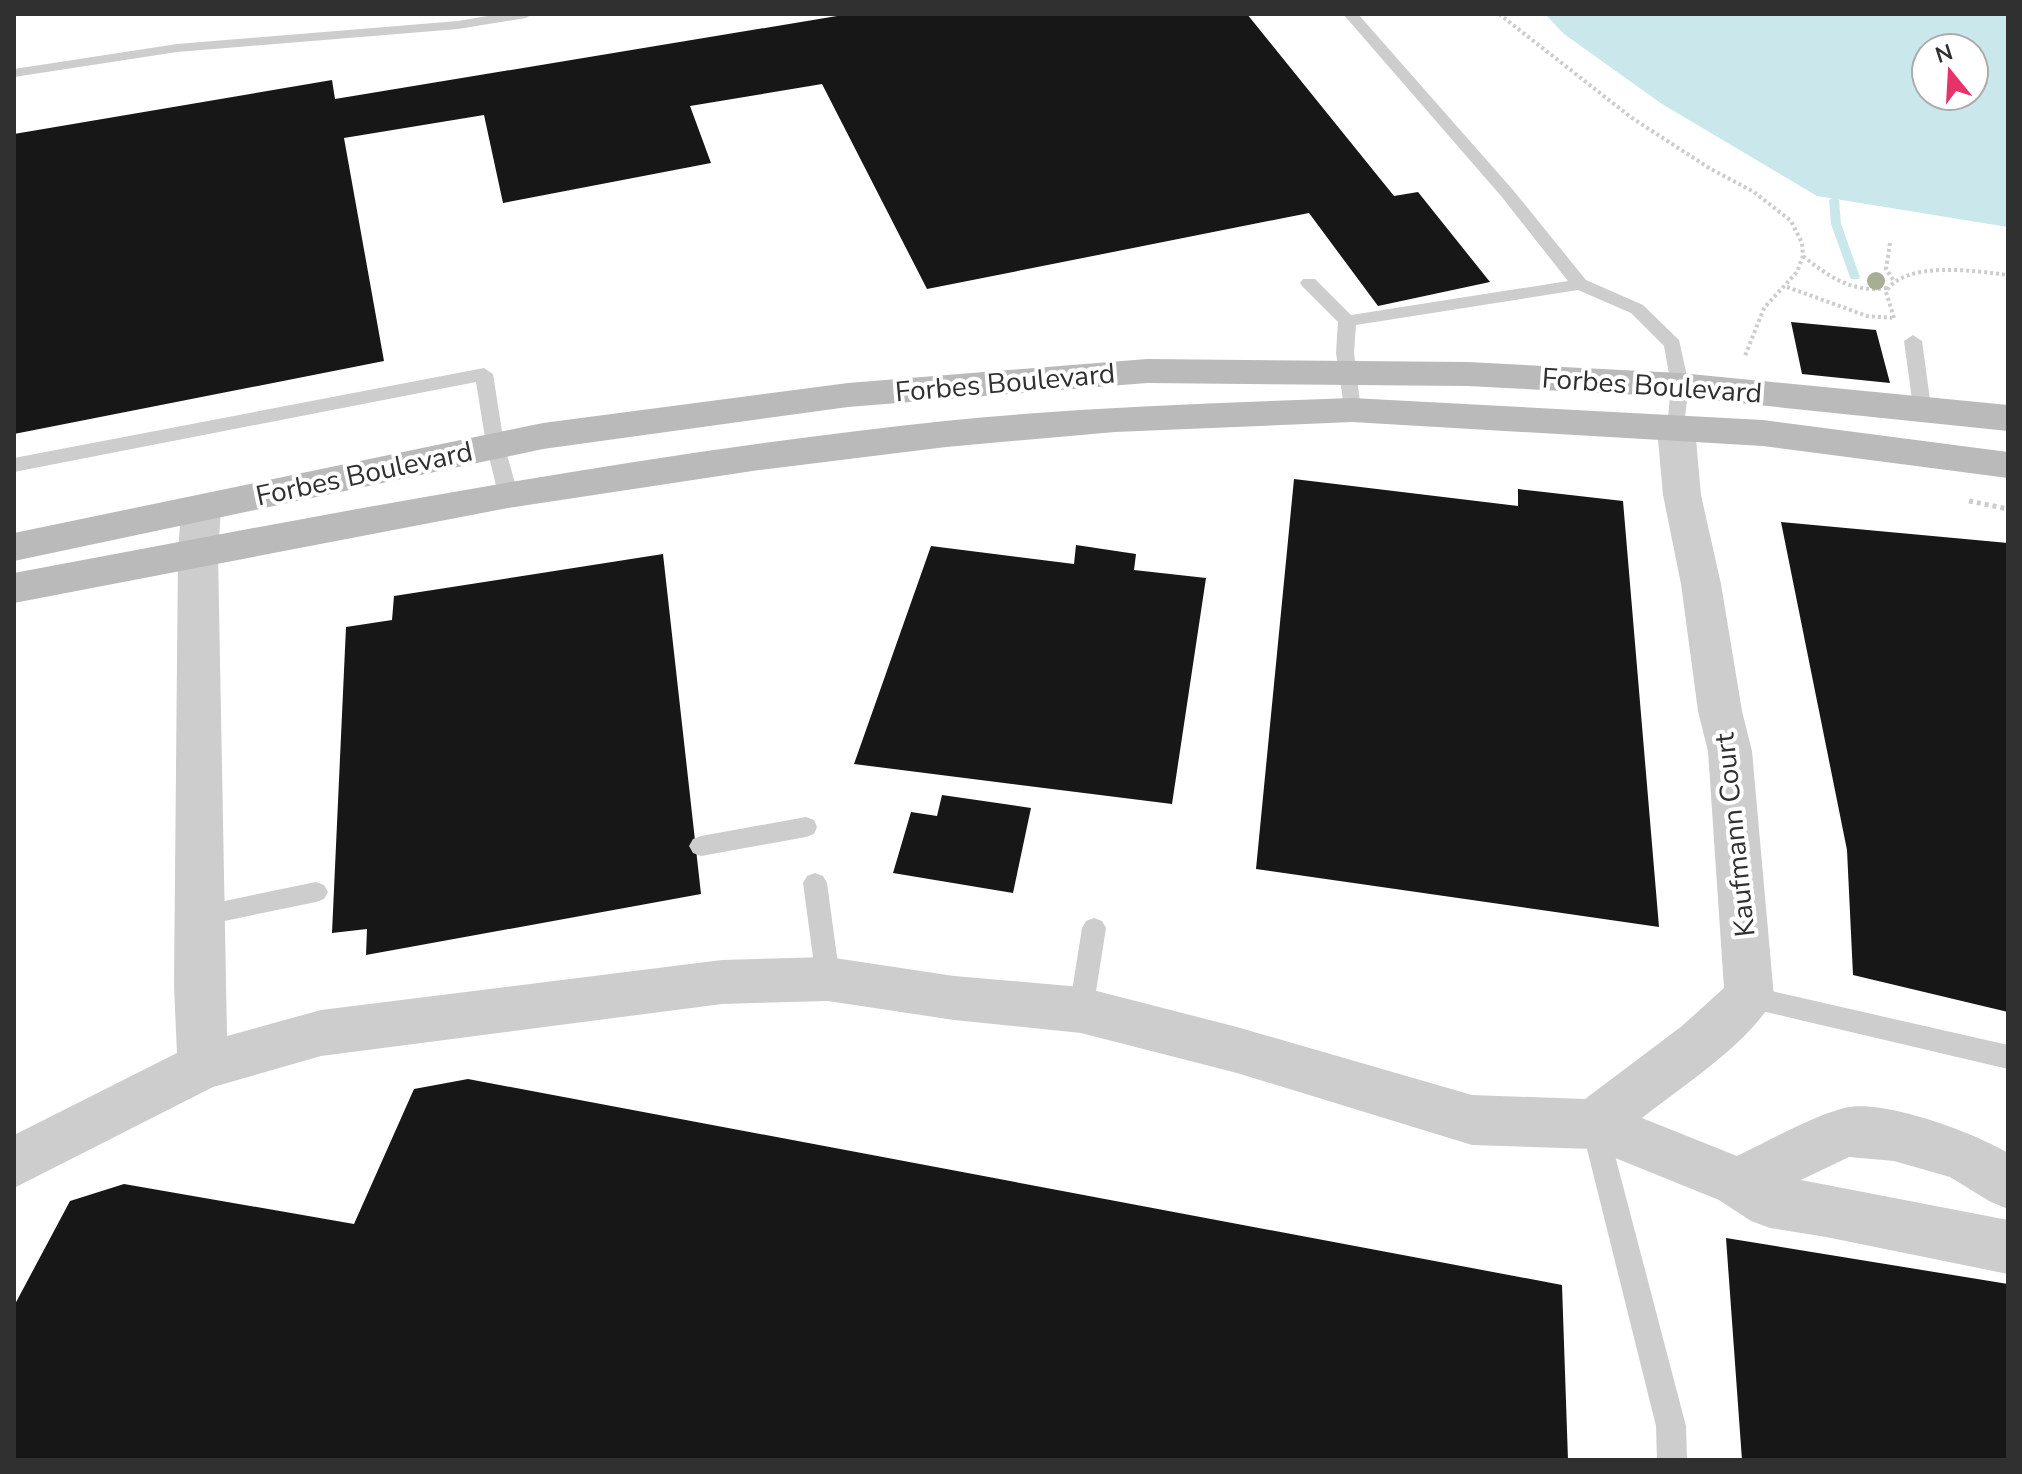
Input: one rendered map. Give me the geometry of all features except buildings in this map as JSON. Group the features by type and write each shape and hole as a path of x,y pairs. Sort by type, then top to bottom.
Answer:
{"main road":[{"name":"Forbes Boulevard","path":"14,547 495,444 848,395 1147,371 1467,374 1680,385 2008,418"},
{"name":"Forbes Boulevard","path":"14,588 508,494 742,465 946,434 1115,419 1352,410 1763,433 2008,465"}],"street":[{"name":"Kaufmann Court","path":"1676,428 1682,495 1701,584 1720,711 1730,751 1749,997"},
{"path":"201,509 198,553 199,997 203,1066"},
{"path":"14,1162 203,1066 321,1033 722,982 828,979 954,998 1081,1010 1237,1050 1472,1120 1594,1124 1738,1182 1770,1202 1826,1210 2008,1247"},
{"path":"1594,1124 1706,1037 1749,997"},
{"path":"1738,1182 1847,1132 1894,1136 1962,1155 2008,1183"}],"lane":[{"path":"14,73 177,48 458,25 526,14"},
{"path":"1350,14 1507,193 1580,284 1637,309 1673,344 1680,385 1676,428"},
{"path":"1309,283 1347,321 1347,372 1352,410"},
{"path":"1347,321 1580,284"},
{"path":"1913,341 1922,407"},
{"path":"14,465 484,374 495,444 508,494"},
{"path":"701,846 806,827"},
{"path":"815,883 828,979"},
{"path":"200,916 316,892"},
{"path":"1081,1010 1094,928"},
{"path":"1749,997 2008,1057"},
{"path":"1594,1124 1671,1426 1672,1460"}],"path":[{"path":"1499,14 1632,118 1772,204 1791,221 1802,243 1803,256 1787,287 1774,295 1764,308 1745,354 1745,365"},
{"path":"1890,243 1884,270 1887,277 1894,281"},
{"path":"1803,256 1848,288 1870,292 1887,288"},
{"path":"1787,287 1867,316 1894,318 1885,296 1887,288 1894,281 1937,271 1964,270 2008,275"}],"water":[{"path":"1545,14 2008,14 2008,227 1817,196 1662,104 1564,34"}],"waterway":[{"path":"1834,200 1836,224 1855,277"}]}
